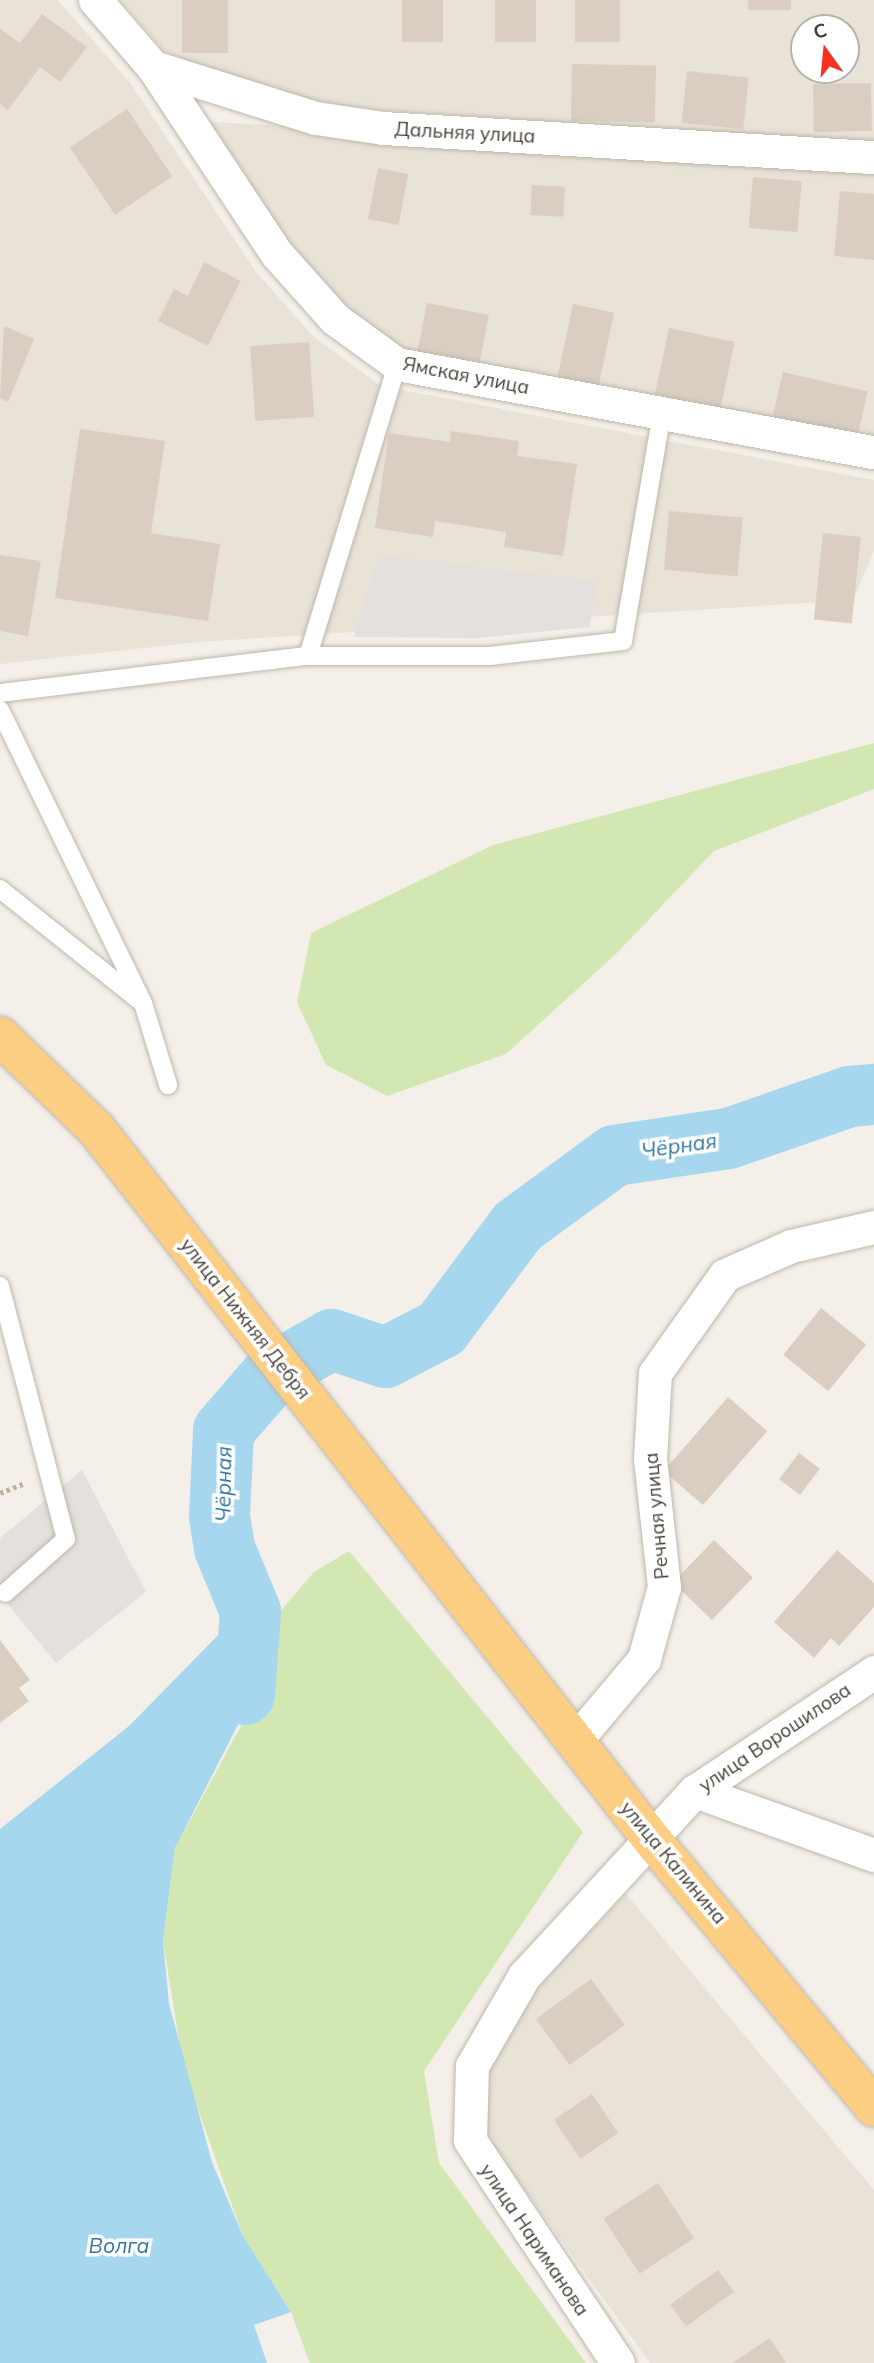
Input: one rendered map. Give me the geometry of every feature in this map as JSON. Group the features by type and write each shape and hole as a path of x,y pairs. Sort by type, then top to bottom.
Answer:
{"highway":[{"name":"улица Нижняя Дебря","path":"0,1036 97,1130 476,1615"},
{"name":"улица Калинина","path":"476,1615 653,1841 874,2107"}],"street":[{"name":"Дальняя улица","path":"95,0 153,68 232,97 383,128 874,157"},
{"name":"Ямская улица","path":"153,68 277,254 335,319 397,364 874,452"},
{"name":"Речная улица","path":"575,1741 644,1659 664,1587 650,1459 655,1373 724,1275 791,1246 874,1227"},
{"name":"улица Ворошилова","path":"653,1841 695,1791 874,1672"},
{"path":"695,1791 874,1855"},
{"name":"улица Нариманова","path":"618,2363 470,2140 472,2066 524,1976 653,1841"}],"lane":[{"path":"308,656 397,364"},
{"path":"0,693 308,656 490,656 623,641 662,412"},
{"path":"0,710 143,1003 168,1085"},
{"path":"0,889 143,1003"},
{"path":"0,1286 66,1539 5,1593"}],"shaded area":[{"path":"0,0 58,0 131,84 256,272 314,337 381,386 874,480 874,551 853,600 198,642 0,664"},
{"path":"120,0 874,0 874,143 361,109 252,89 163,50"},
{"path":"201,121 874,163 874,451 428,367 343,308 277,232"},
{"path":"378,555 597,581 590,627 478,638 354,637"},
{"path":"82,1470 146,1592 56,1663 0,1595 0,1538"},
{"path":"626,1894 874,2190 874,2363 650,2363 483,2132 488,2070 521,2003"}],"green space":[{"path":"874,743 874,789 714,851 616,954 506,1054 387,1096 326,1065 297,1002 311,933 493,845"},
{"path":"349,1551 583,1832 424,2071 439,2163 586,2363 310,2363 291,2312 242,2234 183,2066 163,1940 175,1848 250,1709 266,1670 270,1623 314,1572"}],"water":[{"name":"Волга","path":"250,1611 270,1623 266,1670 175,1848 163,1940 169,2004 212,2162 242,2234 291,2312 310,2363 0,2363 0,1829 129,1726 230,1623"}],"pier":[{"path":"291,2312 310,2363 267,2363 254,2325"}],"building":[{"path":"182,0 228,0 228,53 182,53"},
{"path":"402,0 443,0 443,42 402,42"},
{"path":"495,0 536,0 536,42 495,42"},
{"path":"575,0 620,0 620,42 575,42"},
{"path":"748,0 791,0 791,10 748,10"},
{"path":"42,14 87,47 60,82 40,67 8,110 0,104 0,29 20,43"},
{"path":"572,64 656,65 655,122 571,121"},
{"path":"687,71 749,77 743,129 682,123"},
{"path":"871,83 872,131 814,132 813,84"},
{"path":"127,109 172,176 115,215 70,148"},
{"path":"378,168 408,174 399,225 368,219"},
{"path":"753,177 802,181 797,232 749,228"},
{"path":"532,185 565,187 563,217 530,215"},
{"path":"840,191 874,194 874,260 834,256"},
{"path":"204,262 241,281 208,346 158,321 174,289 188,296"},
{"path":"427,303 489,315 479,366 417,354"},
{"path":"573,304 614,313 597,393 556,384"},
{"path":"4,326 34,339 8,402 0,398"},
{"path":"669,328 735,342 719,414 654,400"},
{"path":"309,342 314,417 255,421 250,346"},
{"path":"783,372 868,392 855,447 770,428"},
{"path":"80,429 165,441 151,533 220,544 208,621 55,598"},
{"path":"451,431 519,441 517,456 577,464 563,556 504,547 506,532 435,521 433,537 375,528 389,433 450,442"},
{"path":"669,511 743,517 738,576 664,570"},
{"path":"823,533 861,537 852,623 814,620"},
{"path":"0,555 41,561 28,636 0,631"},
{"path":"821,1308 866,1345 828,1391 783,1355"},
{"path":"728,1397 767,1431 703,1505 664,1471"},
{"path":"799,1453 820,1469 800,1495 779,1479"},
{"path":"714,1540 753,1578 712,1620 673,1582"},
{"path":"837,1550 874,1583 874,1607 839,1646 831,1638 814,1658 774,1622"},
{"path":"0,1640 30,1680 19,1688 29,1701 0,1723"},
{"path":"591,1979 625,2025 569,2065 536,2019"},
{"path":"592,2094 618,2133 580,2159 554,2120"},
{"path":"658,2183 694,2238 639,2274 603,2218"},
{"path":"718,2270 734,2292 686,2327 670,2305"},
{"path":"770,2338 786,2363 732,2363"}],"waterway":[{"name":"Чёрная","path":"244,1694 250,1611 224,1548 219,1516 223,1430 273,1372 331,1339 385,1357 441,1328 517,1226 614,1155 728,1138 849,1096 874,1094"}]}
